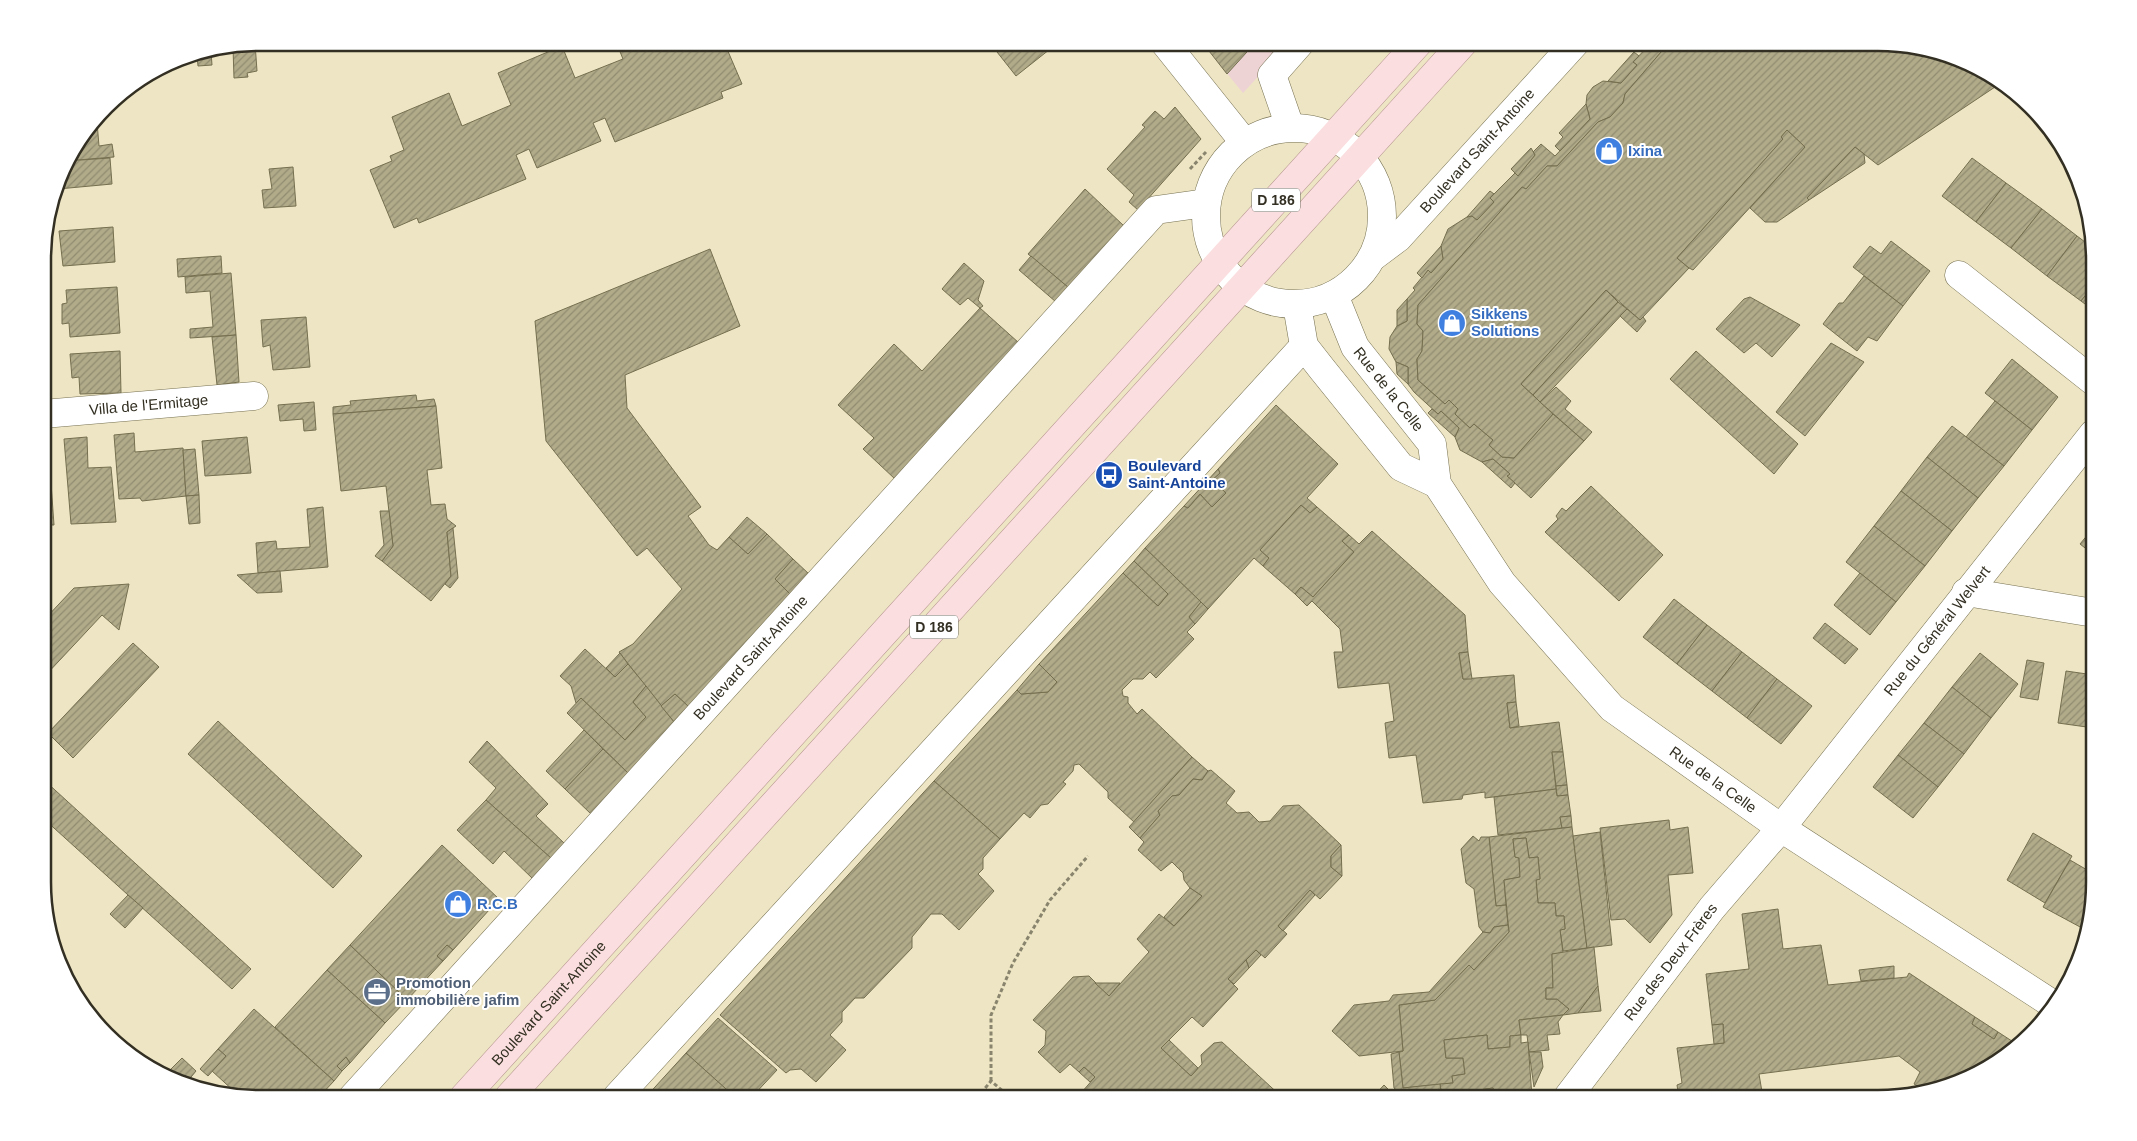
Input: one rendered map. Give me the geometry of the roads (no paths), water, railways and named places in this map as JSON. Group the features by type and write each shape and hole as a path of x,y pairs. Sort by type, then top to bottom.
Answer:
{"main road":[{"name":"Boulevard Saint-Antoine","path":"471,1090 1411,51"},
{"name":"D 186","path":"515,1090 1456,51"}],"street":[{"path":"1171,51 1244,142"},
{"path":"1290,127 1272,75 1293,51"},
{"name":"Boulevard Saint-Antoine","path":"1374,256 1398,238 1568,51"},
{"name":"Boulevard Saint-Antoine","path":"1290,127 1313,129 1334,137 1361,158 1378,188 1382,205 1380,240 1374,256 1357,279 1334,295 1319,301 1297,305 1260,298 1241,288 1218,263 1209,243 1206,223 1206,203 1213,180 1226,159 1244,142 1266,132 1290,127"},
{"name":"Boulevard Saint-Antoine","path":"359,1090 1156,210 1206,203"},
{"path":"1959,276 2086,376"},
{"name":"Rue de la Celle","path":"1334,295 1355,347 1432,444 1437,484 1502,583 1612,708 1781,828 2048,1001"},
{"path":"1297,305 1304,346 1401,467 1437,484"},
{"path":"623,1090 1304,346"},
{"name":"Villa de l'Ermitage","path":"51,413 254,396"},
{"name":"Rue du Général Welvert","path":"1781,828 2086,443"},
{"path":"1966,592 2086,612"},
{"name":"Rue des Deux Frères","path":"1573,1090 1712,908 1781,828"}],"place":[{"name":"Ixina","path":"1609,151"},
{"name":"Sikkens Solutions","path":"1452,323"},
{"name":"Boulevard Saint-Antoine","path":"1109,475"},
{"name":"R.C.B","path":"458,904"},
{"name":"Promotion immobilière jafim","path":"377,992"}]}
